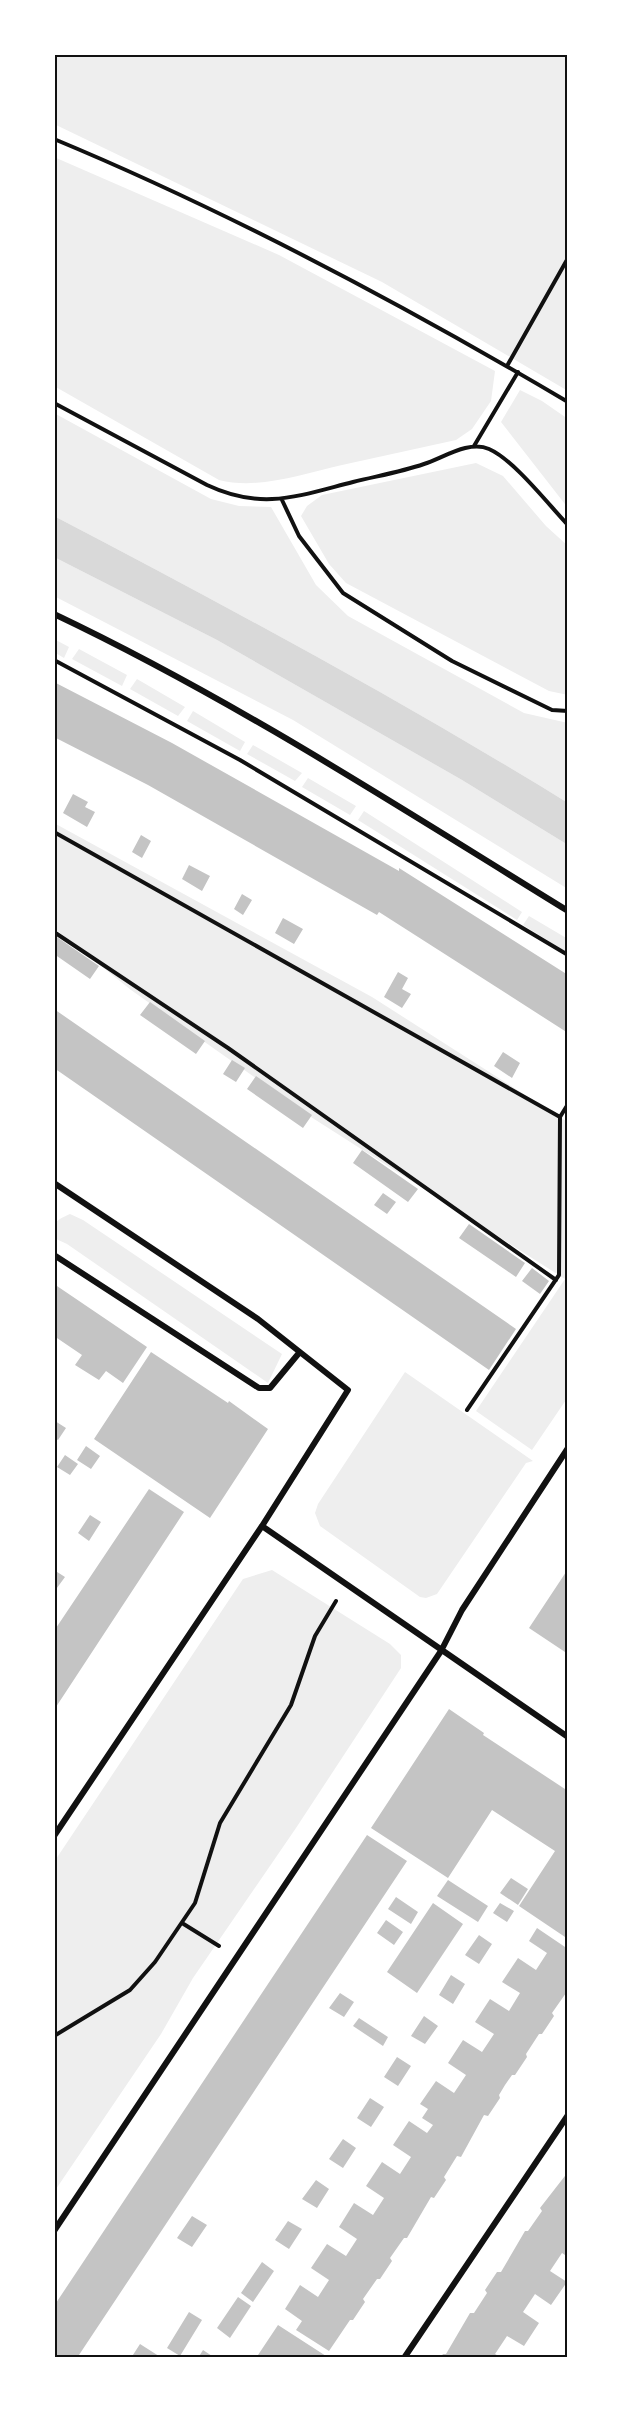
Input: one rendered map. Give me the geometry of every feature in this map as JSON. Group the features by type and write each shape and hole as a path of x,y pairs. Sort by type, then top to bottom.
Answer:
{"street":[{"path":"54,614 195,686 278,732 568,911"},
{"path":"54,1183 258,1319 348,1390 262,1526 54,1836"},
{"path":"54,1255 259,1388 270,1388 299,1353"},
{"path":"54,2231 441,1651 462,1610 568,1448"},
{"path":"262,1526 568,1737"},
{"path":"404,2358 568,2115"}],"path":[{"path":"54,139 111,163 278,242 360,284 568,402"},
{"path":"507,366 568,258"},
{"path":"474,446 518,372"},
{"path":"54,403 228,495 249,499 282,500 423,465 474,446 489,449 505,459 568,525"},
{"path":"282,500 299,536 343,593 452,661 552,710 568,711"},
{"path":"54,660 240,760 568,955"},
{"path":"54,832 560,1118"},
{"path":"54,932 228,1048 556,1280"},
{"path":"467,1410 559,1275 560,1118 568,1104"},
{"path":"54,2036 130,1990 155,1962 182,1923 195,1903 220,1823 291,1705 315,1636 347,1586"},
{"path":"182,1923 237,1958"}],"shaded area":[{"path":"54,54 568,54 568,391 382,282 54,124"},
{"path":"54,157 279,255 495,371 491,401 472,429 456,440 280,480 234,483 219,480 54,386"},
{"path":"520,390 542,401 568,419 568,508 501,422"},
{"path":"54,413 211,499 239,506 271,507 316,585 348,616 524,713 568,723 568,803 314,655 54,516"},
{"path":"476,463 503,476 546,526 568,546 568,695 549,691 346,583 329,564 301,516 307,506 322,495"},
{"path":"54,516 314,655 568,803 568,845 462,780 217,640 54,557"},
{"path":"54,557 217,640 462,780 568,845 568,889 293,720 54,596"},
{"path":"54,639 69,647 64,658 54,652"},
{"path":"79,649 127,675 122,686 72,659"},
{"path":"137,679 185,707 178,716 130,689"},
{"path":"193,711 245,742 240,751 187,721"},
{"path":"253,745 302,773 295,781 247,754"},
{"path":"308,778 356,806 350,815 302,787"},
{"path":"364,811 522,912 517,920 358,820"},
{"path":"54,823 372,997 566,1121 568,1119 568,1397 532,1450 476,1411 565,1279 311,1117 131,990 54,928"},
{"path":"529,916 568,939 568,953 523,925"},
{"path":"70,1214 83,1220 282,1354 268,1383 67,1244 54,1238 56,1223"},
{"path":"405,1372 533,1461 526,1463 437,1594 426,1598 420,1597 320,1526 315,1513 318,1504"},
{"path":"272,1570 390,1644 401,1655 401,1668 296,1828 193,1978 161,2034 54,2192 54,1862 243,1579"}],"building":[{"path":"54,682 172,743 399,871 399,868 568,975 568,1033 379,912 377,915 148,785 54,737"},
{"path":"73,794 88,802 85,807 95,812 87,827 63,813"},
{"path":"141,835 151,841 142,858 132,852"},
{"path":"189,865 210,876 202,891 182,879"},
{"path":"242,894 252,900 243,915 234,909"},
{"path":"283,918 303,929 294,944 275,933"},
{"path":"54,935 99,966 90,979 54,954"},
{"path":"398,972 408,978 402,989 411,994 402,1008 384,997"},
{"path":"150,1002 205,1041 196,1054 140,1015"},
{"path":"54,1009 516,1329 489,1370 54,1068"},
{"path":"503,1052 520,1063 512,1078 494,1066"},
{"path":"232,1060 245,1068 236,1082 223,1074"},
{"path":"256,1076 312,1115 303,1128 247,1089"},
{"path":"362,1150 418,1189 408,1202 353,1163"},
{"path":"383,1193 396,1202 387,1214 374,1205"},
{"path":"469,1224 525,1263 516,1277 459,1238"},
{"path":"532,1268 549,1281 540,1294 522,1281"},
{"path":"54,1284 147,1347 123,1383 106,1371 99,1380 75,1365 82,1355 54,1336"},
{"path":"151,1352 228,1403 229,1401 268,1429 210,1518 94,1439"},
{"path":"54,1414 57,1416 55,1421 66,1428 58,1440 54,1438"},
{"path":"86,1446 100,1456 91,1469 77,1460"},
{"path":"65,1455 78,1464 70,1475 57,1467"},
{"path":"149,1489 184,1512 54,1710 54,1631"},
{"path":"90,1515 101,1522 89,1541 78,1533"},
{"path":"568,1569 568,1654 529,1628"},
{"path":"54,1570 65,1577 54,1592"},
{"path":"449,1709 484,1733 483,1735 568,1791 568,1939 519,1906 555,1851 492,1810 448,1878 371,1828"},
{"path":"367,1835 407,1861 77,2358 54,2358 54,2306"},
{"path":"511,1878 528,1889 518,1905 500,1893"},
{"path":"448,1880 488,1906 478,1922 437,1896"},
{"path":"396,1897 418,1912 411,1924 388,1909"},
{"path":"433,1903 463,1924 417,1993 387,1972"},
{"path":"500,1903 514,1911 507,1922 493,1913"},
{"path":"386,1920 403,1932 394,1945 377,1933"},
{"path":"537,1928 568,1949 568,1993 552,2013 554,2016 542,2034 539,2034 515,2075 512,2075 505,2085 499,2095 500,2098 488,2116 484,2115 461,2157 457,2156 444,2177 446,2180 434,2198 431,2197 407,2238 404,2238 390,2258 392,2261 363,2299 365,2302 353,2320 350,2320 329,2351 296,2330 302,2321 285,2309 300,2285 318,2297 329,2280 311,2268 327,2244 346,2256 357,2239 339,2227 354,2203 373,2215 384,2198 366,2186 382,2162 400,2174 411,2157 393,2145 409,2121 427,2133 433,2125 422,2118 428,2109 420,2104 436,2081 454,2093 466,2075 448,2063 463,2040 482,2052 494,2034 475,2022 490,1999 509,2011 520,1993 502,1982 518,1958 536,1970 547,1953 529,1941"},
{"path":"479,1935 492,1944 479,1964 465,1955"},
{"path":"451,1975 465,1984 453,2004 439,1995"},
{"path":"340,1993 354,2002 344,2017 329,2008"},
{"path":"424,2016 438,2026 425,2044 411,2036"},
{"path":"359,2018 388,2037 383,2046 353,2026"},
{"path":"397,2057 411,2066 398,2086 384,2077"},
{"path":"370,2098 384,2107 371,2127 357,2118"},
{"path":"343,2139 356,2148 343,2168 329,2159"},
{"path":"568,2172 568,2257 562,2253 550,2271 567,2282 551,2305 535,2294 523,2312 539,2323 524,2346 507,2336 495,2354 502,2358 440,2358 446,2354 470,2313 474,2313 487,2293 485,2290 497,2272 501,2272 525,2231 528,2231 542,2211 540,2208"},
{"path":"316,2180 329,2189 317,2208 302,2199"},
{"path":"192,2216 207,2225 192,2247 177,2238"},
{"path":"288,2221 302,2229 289,2249 275,2240"},
{"path":"262,2262 274,2271 253,2302 241,2293"},
{"path":"238,2297 251,2306 230,2338 217,2328"},
{"path":"189,2312 202,2320 180,2356 167,2348"},
{"path":"278,2325 326,2356 325,2358 256,2358"},
{"path":"140,2344 162,2358 131,2358"},
{"path":"203,2350 215,2358 198,2358"}]}
